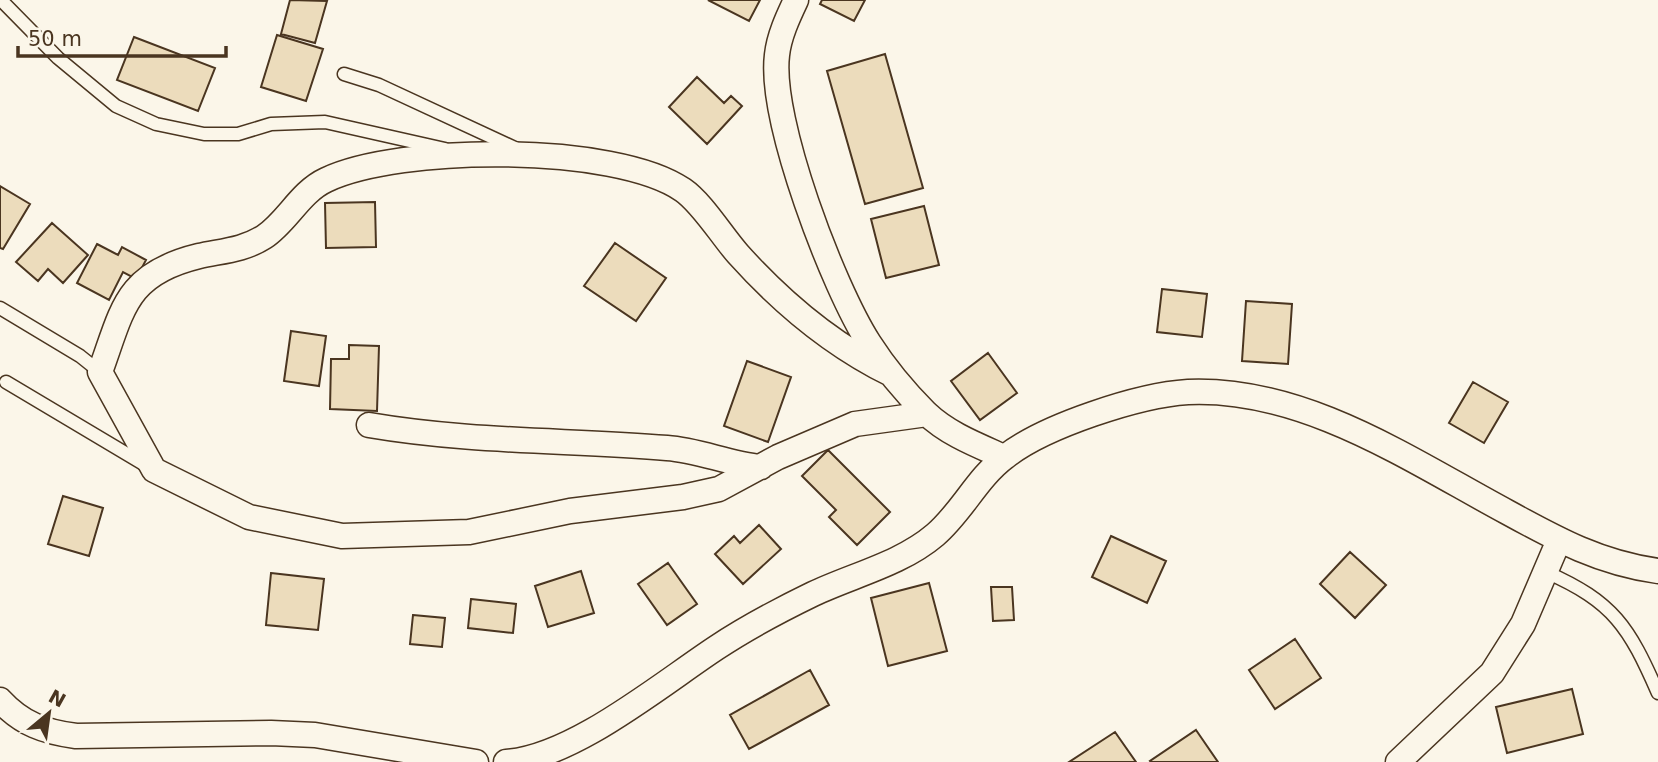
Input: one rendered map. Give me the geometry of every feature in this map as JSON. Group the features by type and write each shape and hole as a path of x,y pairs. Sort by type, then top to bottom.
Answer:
{"street":[{"path":"796,0 777,55 778,90 786,132 833,273 868,342 891,374 927,414 951,433 1004,457"},
{"path":"891,374 857,357 791,308 739,256 684,191 657,176 611,166 530,155 462,154 360,167 323,181 265,236 240,248 157,269 135,288 100,372 154,470 249,517 342,536 469,532 570,511 683,497 719,489 778,457 855,424 927,414"},
{"path":"506,762 553,751 643,698 720,646 812,595 907,554 936,534 1004,457 1049,431 1139,401 1186,392 1224,393 1264,400 1322,418 1376,441 1559,541 1620,566 1656,574"},
{"path":"369,425 421,434 669,448 761,467"},
{"path":"1398,762 1492,673 1523,624 1559,541"},
{"path":"0,701 28,724 50,733 76,736 271,733 315,735 477,762"}],"lane":[{"path":"1,0 58,58 116,106 156,124 204,134 238,134 271,124 326,122 462,154"},
{"path":"344,74 379,85 530,155"},
{"path":"0,308 80,356 100,372"},
{"path":"6,382 154,470"},
{"path":"1546,572 1598,599 1622,623 1639,648 1658,693"}],"building":[{"path":"290,0 327,1 315,43 281,34"},
{"path":"708,0 760,0 749,21"},
{"path":"822,0 865,0 854,21 820,4"},
{"path":"277,35 323,49 306,101 261,87"},
{"path":"134,37 215,68 198,111 117,80"},
{"path":"885,54 923,188 865,204 827,71"},
{"path":"697,77 724,103 731,96 742,106 707,144 669,107"},
{"path":"0,186 30,204 3,249 0,248"},
{"path":"375,202 376,247 326,248 325,203"},
{"path":"924,206 939,265 886,278 871,219"},
{"path":"52,223 88,255 63,283 48,269 38,281 16,262"},
{"path":"615,243 666,278 636,321 584,286"},
{"path":"97,244 118,255 122,247 146,260 136,279 123,272 109,300 77,283"},
{"path":"1162,289 1207,294 1202,337 1157,332"},
{"path":"1246,301 1292,304 1288,364 1242,361"},
{"path":"291,331 326,336 319,386 284,381"},
{"path":"349,345 379,346 377,411 330,409 331,359 349,359"},
{"path":"988,353 1017,393 980,420 951,381"},
{"path":"747,361 791,377 768,442 724,426"},
{"path":"1473,382 1508,402 1484,443 1449,423"},
{"path":"828,450 890,512 857,545 829,517 836,510 802,476"},
{"path":"63,496 103,508 89,556 48,544"},
{"path":"759,525 781,549 743,584 715,554 734,536 740,543"},
{"path":"1111,536 1166,561 1147,603 1092,577"},
{"path":"1350,552 1386,585 1355,618 1320,584"},
{"path":"668,563 697,604 667,625 638,584"},
{"path":"581,571 594,613 548,627 535,586"},
{"path":"271,573 324,579 318,630 266,625"},
{"path":"929,583 947,651 888,666 871,598"},
{"path":"991,587 1012,587 1014,620 993,621"},
{"path":"471,599 516,604 513,633 468,628"},
{"path":"413,615 445,618 442,647 410,644"},
{"path":"1295,639 1321,678 1275,709 1249,670"},
{"path":"810,670 829,705 749,749 730,715"},
{"path":"1572,689 1583,734 1507,753 1496,707"},
{"path":"1196,730 1218,762 1150,761"},
{"path":"1115,732 1136,762 1069,762"}]}
